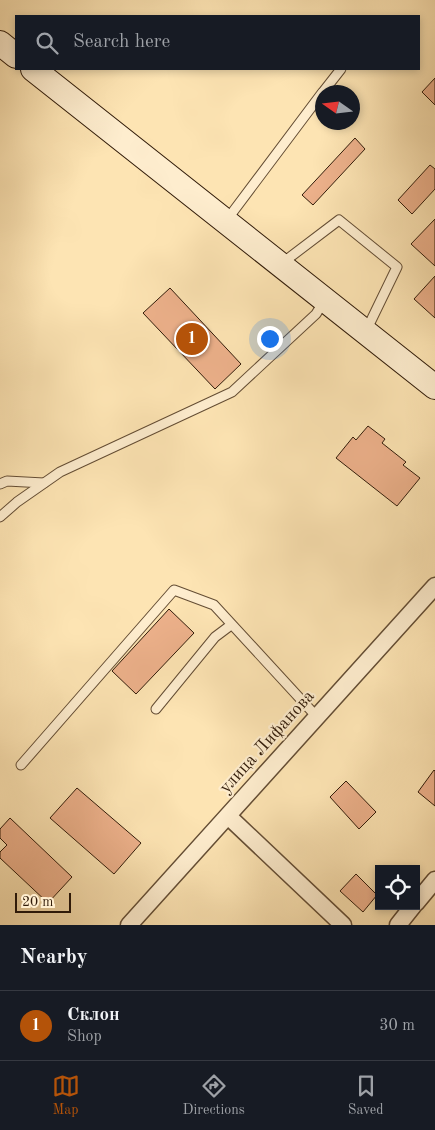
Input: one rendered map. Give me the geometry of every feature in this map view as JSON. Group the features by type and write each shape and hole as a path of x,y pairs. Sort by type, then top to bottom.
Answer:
{"main road":[{"path":"0,43 15,55"},
{"path":"34,70 435,387"}],"street":[{"name":"улица Лифанова","path":"129,925 435,586"},
{"path":"228,816 343,925"},
{"path":"420,898 435,880"},
{"path":"398,925 411,910"}],"lane":[{"path":"329,85 340,70"},
{"path":"226,220 315,103"},
{"path":"281,264 339,220 397,267 366,332"},
{"path":"0,517 17,502 60,472 232,392 316,314 325,299"},
{"path":"0,484 7,481 44,483"},
{"path":"21,765 174,590 214,605 317,717"},
{"path":"156,710 215,637 231,625"}],"building":[{"path":"435,78 435,105 422,92"},
{"path":"355,138 365,149 313,205 302,195"},
{"path":"430,165 435,169 435,189 412,214 398,200"},
{"path":"435,219 435,266 411,244"},
{"path":"435,276 435,318 414,299"},
{"path":"170,288 241,364 215,389 143,313"},
{"path":"368,426 385,439 382,443 406,462 403,465 420,478 397,506 336,458 353,437 356,440"},
{"path":"169,609 194,633 136,694 112,671"},
{"path":"435,771 435,806 418,792"},
{"path":"346,781 376,812 359,829 330,797"},
{"path":"77,788 141,843 114,874 50,818"},
{"path":"10,818 72,877 48,903 0,858 0,852 7,845 0,838 0,829"},
{"path":"356,874 375,893 375,897 363,912 340,891"}],"place":[{"name":"Склон","path":"192,339"}]}
